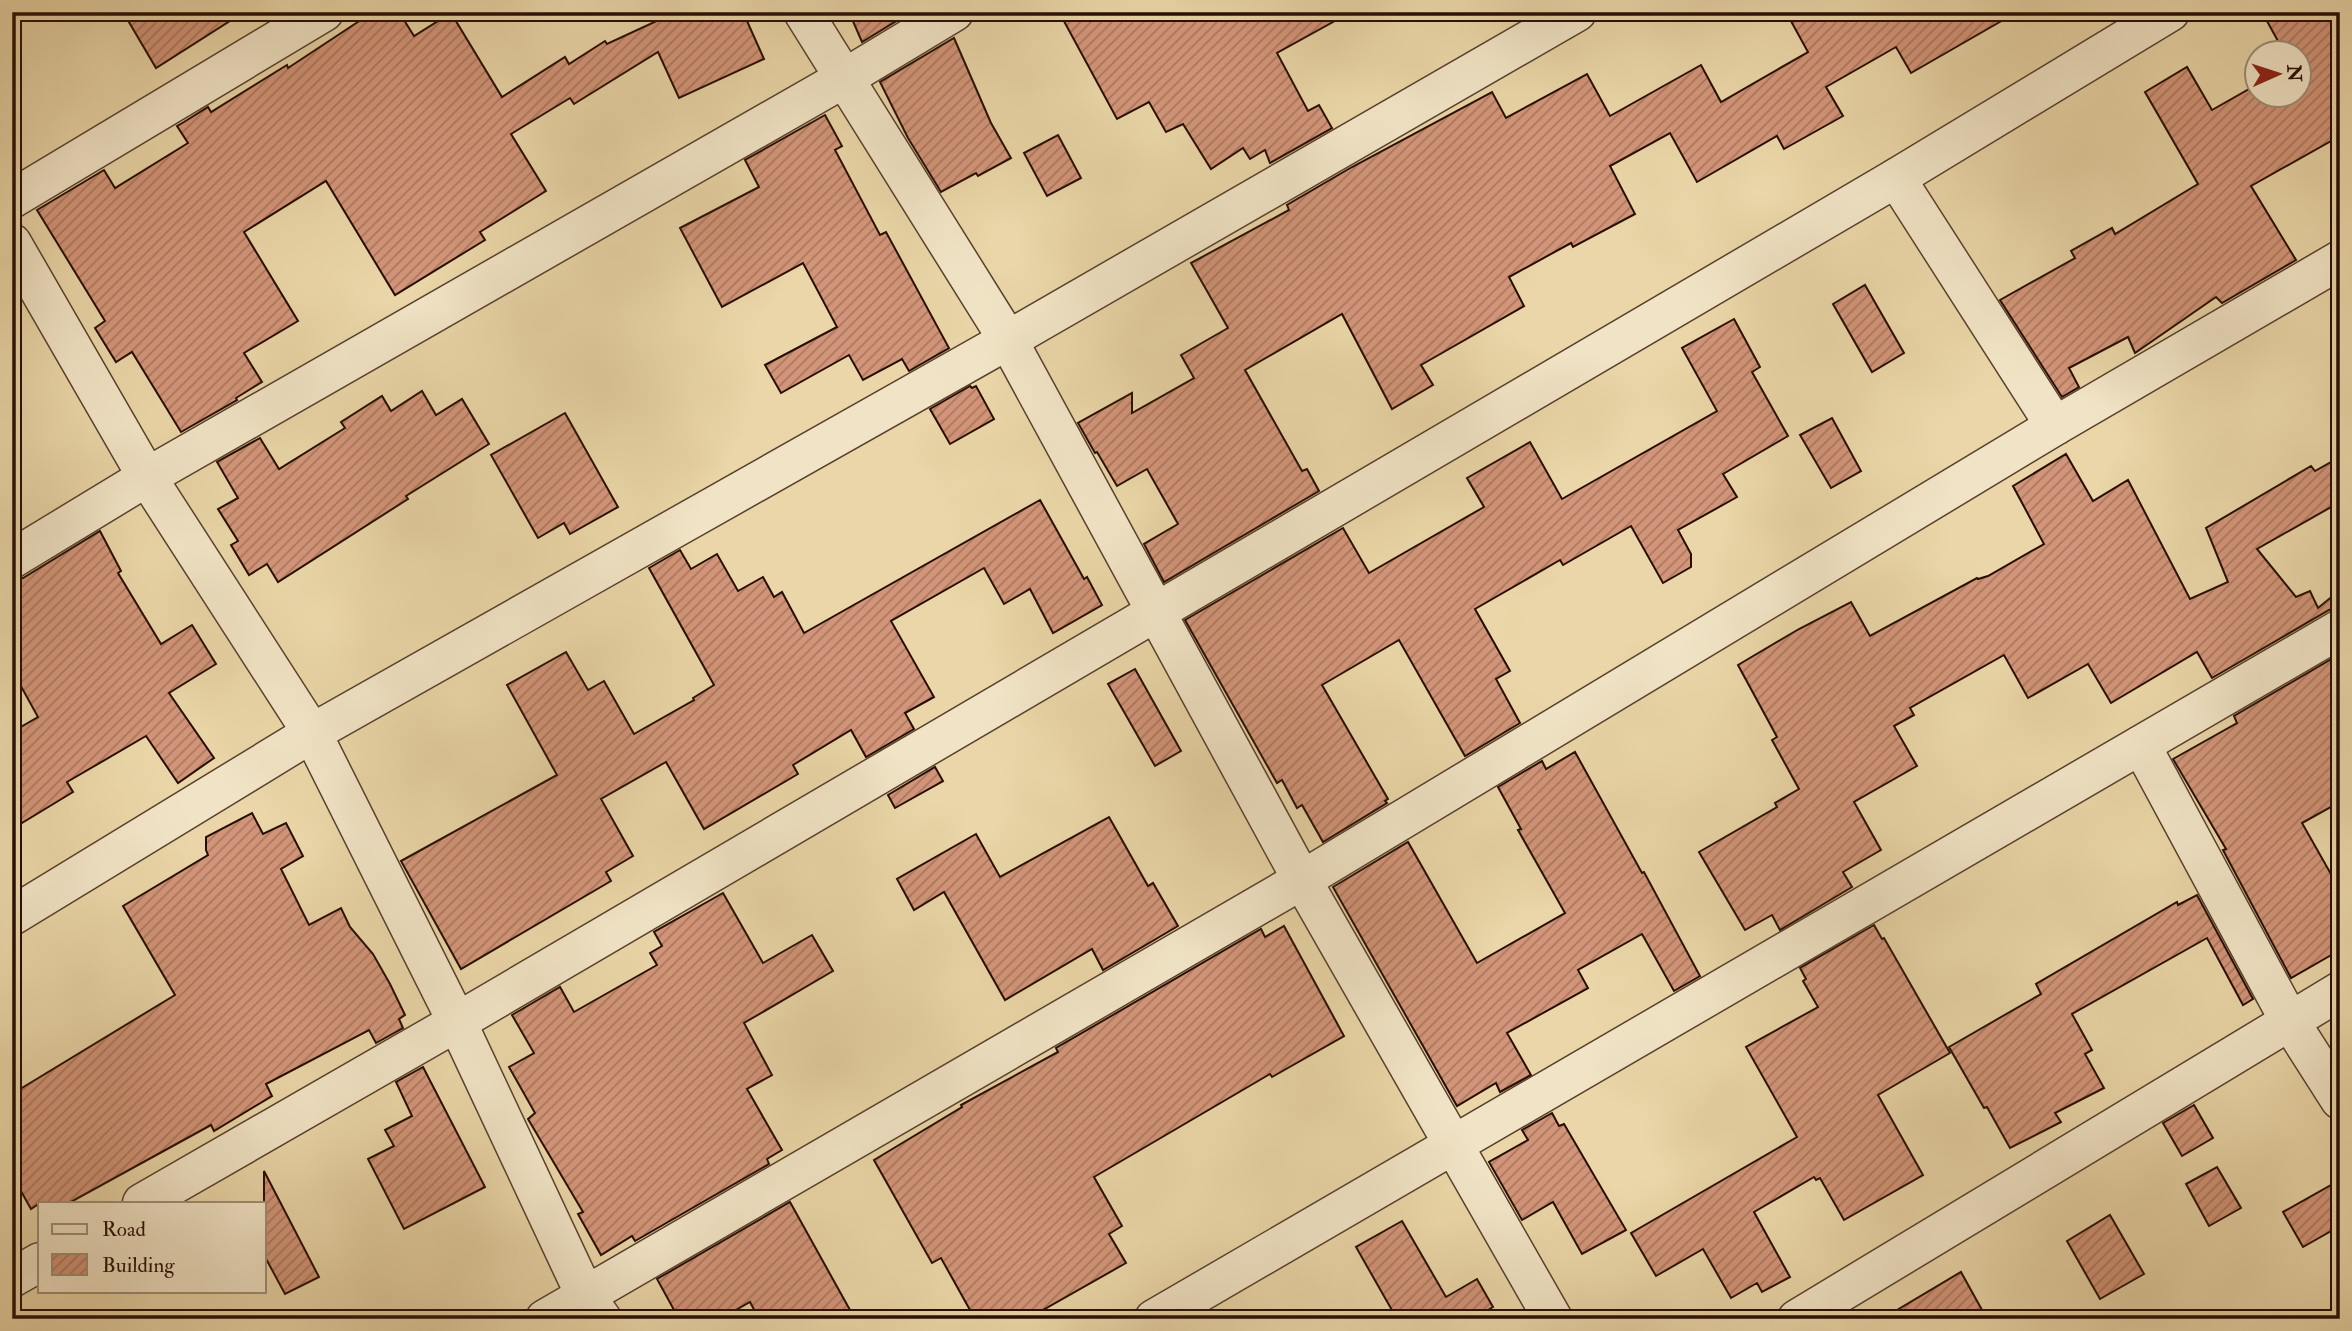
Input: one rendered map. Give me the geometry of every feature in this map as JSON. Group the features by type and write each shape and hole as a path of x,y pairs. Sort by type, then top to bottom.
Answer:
{"street":[{"path":"12,199 324,12"},
{"path":"803,12 1008,340 1302,880 1553,1319"},
{"path":"12,559 148,477 843,79 954,12"},
{"path":"12,916 312,733 1008,340 1577,12"},
{"path":"144,1202 1896,178 2170,12"},
{"path":"1896,178 2054,426"},
{"path":"12,243 148,477 312,733 457,1021 594,1307"},
{"path":"545,1319 594,1307 2054,426 2340,260"},
{"path":"1154,1319 2340,629"},
{"path":"2141,745 2289,1020 2340,1100"},
{"path":"1797,1319 2340,991"},
{"path":"12,1278 38,1263"}],"building":[{"path":"123,12 244,12 156,68"},
{"path":"373,12 399,12 414,36 451,13 502,97 565,57 569,64 605,41 607,44 676,12 743,12 764,59 679,98 658,52 574,104 570,98 511,134 546,191 480,232 485,240 395,295 326,181 244,232 298,321 244,353 262,382 236,398 237,400 181,432 132,352 116,362 95,328 105,321 37,210 104,170 115,188 188,143 177,126 208,107 211,112 287,65 288,68"},
{"path":"849,12 911,12 862,42"},
{"path":"1059,12 1351,12 1277,53 1308,111 1319,105 1332,128 1270,163 1265,150 1250,159 1243,148 1211,169 1183,124 1166,132 1149,102 1117,119"},
{"path":"1786,12 2017,12 1911,73 1896,47 1826,87 1843,116 1784,149 1777,136 1697,182 1670,133 1610,166 1635,214 1573,247 1571,243 1509,277 1524,306 1421,365 1433,385 1392,409 1342,314 1245,370 1302,471 1307,469 1319,491 1164,582 1144,544 1178,524 1147,469 1117,486 1078,423 1132,393 1132,413 1194,378 1181,355 1228,328 1191,263 1289,210 1287,205 1352,167 1492,92 1506,118 1587,74 1610,116 1701,65 1721,102 1808,52"},
{"path":"2262,12 2340,12 2340,136 2251,186 2296,260 2222,303 2216,297 2135,353 2128,337 2069,368 2079,387 2062,397 2000,300 2075,258 2071,251 2112,228 2115,234 2198,184 2145,92 2187,67 2212,110 2244,92 2244,108 2314,108 2314,38 2276,38"},
{"path":"954,38 991,123 1011,158 941,192 908,138 880,82"},
{"path":"825,115 842,146 835,150 880,235 886,232 949,348 909,371 902,359 863,380 849,355 781,393 765,365 837,327 803,263 722,307 680,228 759,187 745,160"},
{"path":"1058,135 1081,178 1047,196 1024,153"},
{"path":"1865,285 1904,353 1872,372 1833,304"},
{"path":"1734,319 1760,367 1752,372 1788,436 1723,474 1737,497 1678,530 1691,554 1691,567 1663,583 1631,526 1563,565 1560,560 1475,609 1510,671 1496,679 1520,723 1465,756 1399,640 1322,685 1388,799 1385,801 1387,803 1323,842 1302,805 1297,808 1282,780 1277,783 1185,620 1343,528 1369,573 1484,507 1467,478 1530,442 1562,499 1717,411 1682,348"},
{"path":"970,386 976,386 994,419 950,444 930,409"},
{"path":"422,391 436,415 462,399 489,444 278,582 267,564 249,575 231,545 238,541 218,509 238,498 217,462 260,438 279,469 345,428 341,422 382,396 391,411"},
{"path":"565,413 618,507 570,534 564,523 538,538 491,455"},
{"path":"1832,418 1861,471 1831,488 1800,435"},
{"path":"2066,454 2093,501 2128,480 2190,599 2228,582 2206,528 2311,466 2315,471 2340,457 2340,502 2257,549 2296,597 2310,591 2318,608 2340,590 2340,607 2329,610 2212,678 2197,652 2111,703 2088,664 2028,698 2004,655 1910,708 1914,715 1894,726 1917,766 1854,802 1881,850 1843,872 1852,887 1780,930 1772,915 1745,930 1699,852 1777,807 1775,803 1799,789 1772,740 1777,737 1738,665 1851,602 1870,636 1977,578 1988,576 2044,544 2013,486"},
{"path":"1040,500 1084,579 1087,577 1102,605 1053,633 1030,589 1004,604 984,568 891,621 934,697 905,713 914,729 866,757 851,730 793,765 798,774 704,829 666,762 601,799 633,856 606,872 611,881 461,969 401,861 557,775 507,685 566,652 588,690 604,681 634,734 694,700 693,698 714,685 649,568 680,550 691,569 717,554 738,591 763,577 774,597 782,592 804,633"},
{"path":"100,531 121,571 118,573 161,644 192,625 216,664 169,693 214,758 178,783 146,736 67,782 73,792 12,829 12,732 38,717 12,670 12,581 23,578"},
{"path":"2340,654 2340,802 2302,823 2340,890 2340,950 2291,978 2223,850 2226,849 2173,759 2237,723 2234,716"},
{"path":"1135,669 1181,751 1155,766 1108,684"},
{"path":"1575,752 1700,976 1674,991 1642,934 1578,970 1588,988 1507,1033 1531,1075 1500,1092 1496,1083 1457,1106 1333,887 1408,842 1477,963 1565,913 1518,830 1521,829 1498,787 1542,761 1546,769"},
{"path":"935,767 943,781 895,808 888,795"},
{"path":"252,813 263,834 286,823 303,856 281,869 309,925 341,908 350,927 373,954 390,984 405,1015 399,1019 403,1028 376,1043 369,1030 266,1084 272,1096 214,1131 211,1125 71,1202 38,1202 31,1209 12,1175 12,1094 175,995 123,906 208,855 206,837"},
{"path":"1109,817 1148,886 1153,883 1178,926 1103,970 1092,949 1005,1000 944,892 914,910 897,879 976,834 1000,877"},
{"path":"723,893 763,963 812,935 833,971 744,1023 772,1075 747,1089 782,1150 767,1159 769,1164 635,1241 632,1236 601,1255 578,1214 583,1212 528,1119 535,1113 509,1067 534,1053 512,1015 560,987 574,1012 657,965 650,953 662,946 654,932"},
{"path":"2197,895 2253,999 2243,1005 2207,938 2072,1014 2092,1050 2085,1054 2104,1088 2055,1113 2061,1122 2010,1148 1949,1047 2041,994 2036,984 2177,902 2178,905"},
{"path":"1874,925 1950,1053 1878,1095 1923,1175 1844,1220 1820,1178 1816,1180 1814,1177 1754,1212 1790,1277 1762,1292 1757,1283 1731,1298 1703,1249 1656,1276 1631,1233 1797,1137 1746,1047 1818,1007 1803,981 1806,979 1800,968"},
{"path":"1284,926 1344,1036 1272,1077 1270,1074 1094,1177 1122,1226 1109,1234 1126,1263 1027,1319 975,1319 941,1258 932,1263 874,1160 962,1107 961,1105 1058,1052 1056,1048 1261,929 1265,937"},
{"path":"423,1067 485,1187 404,1229 368,1159 394,1146 385,1130 412,1116 396,1082"},
{"path":"2194,1105 2213,1138 2182,1156 2163,1123"},
{"path":"1552,1113 1559,1126 1564,1124 1626,1230 1582,1254 1553,1202 1522,1220 1489,1162 1528,1140 1522,1130"},
{"path":"2217,1167 2241,1208 2209,1226 2186,1184"},
{"path":"264,1171 319,1277 285,1294 266,1259"},
{"path":"2340,1180 2340,1226 2303,1247 2283,1212"},
{"path":"790,1202 855,1319 759,1319 750,1302 720,1319 679,1319 657,1279"},
{"path":"2110,1215 2144,1274 2100,1299 2067,1241"},
{"path":"1402,1221 1446,1297 1477,1279 1493,1307 1473,1319 1397,1319 1356,1247"},
{"path":"1961,1272 1987,1319 1882,1319"}]}
